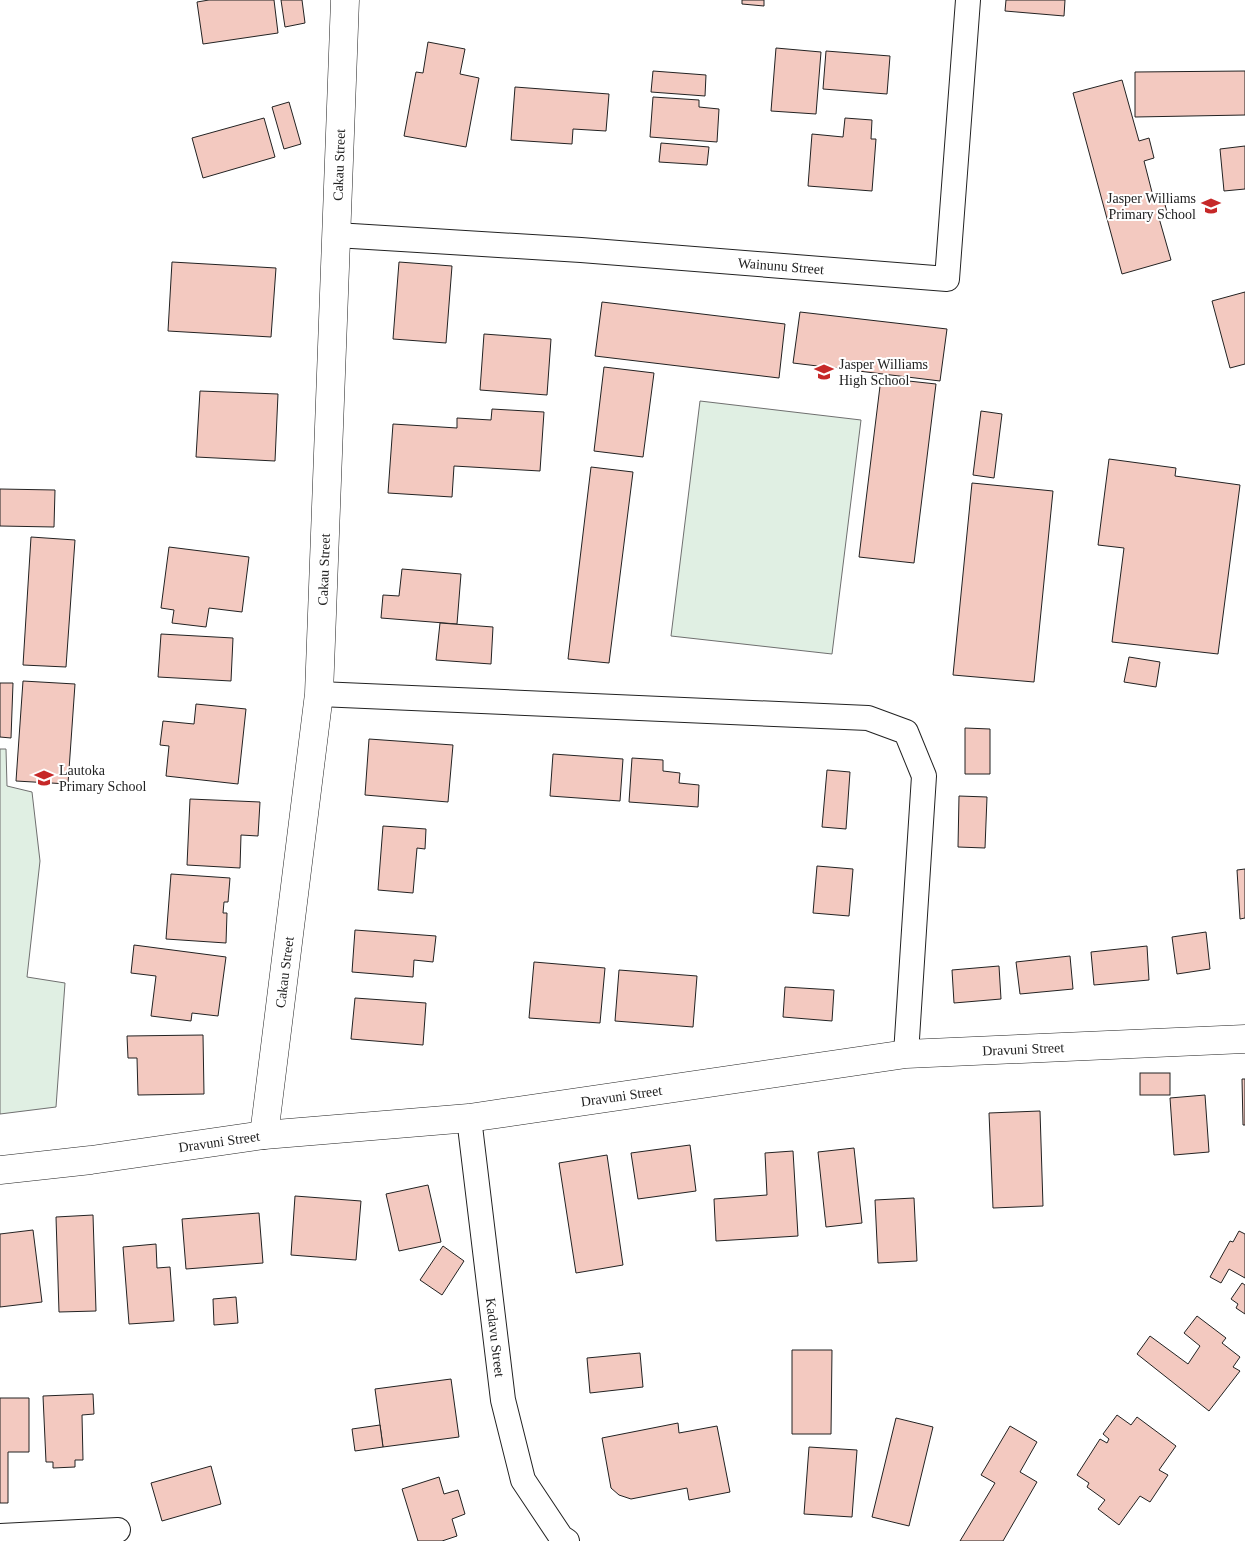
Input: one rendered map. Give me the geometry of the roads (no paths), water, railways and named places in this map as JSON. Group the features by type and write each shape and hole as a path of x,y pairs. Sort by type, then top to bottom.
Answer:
{"main road":[{"name":"Cakau Street","path":"264,1135 319,694 345,0"},
{"name":"Dravuni Street","path":"0,1170 91,1160 264,1135 469,1118 906,1054 1245,1039"}],"street":[{"name":"Wainunu Street","path":"336,234 580,250 947,279 968,0"},
{"path":"319,694 868,718 906,732 924,776 906,1054"},
{"name":"Kadavu Street","path":"469,1118 503,1400 523,1480 561,1537 566,1541"},
{"path":"0,1536 118,1530"}],"place":[{"name":"Jasper Williams Primary School","path":"1211,206"},
{"name":"Jasper Williams High School","path":"824,372"},
{"name":"Lautoka Primary School","path":"44,778"}]}
